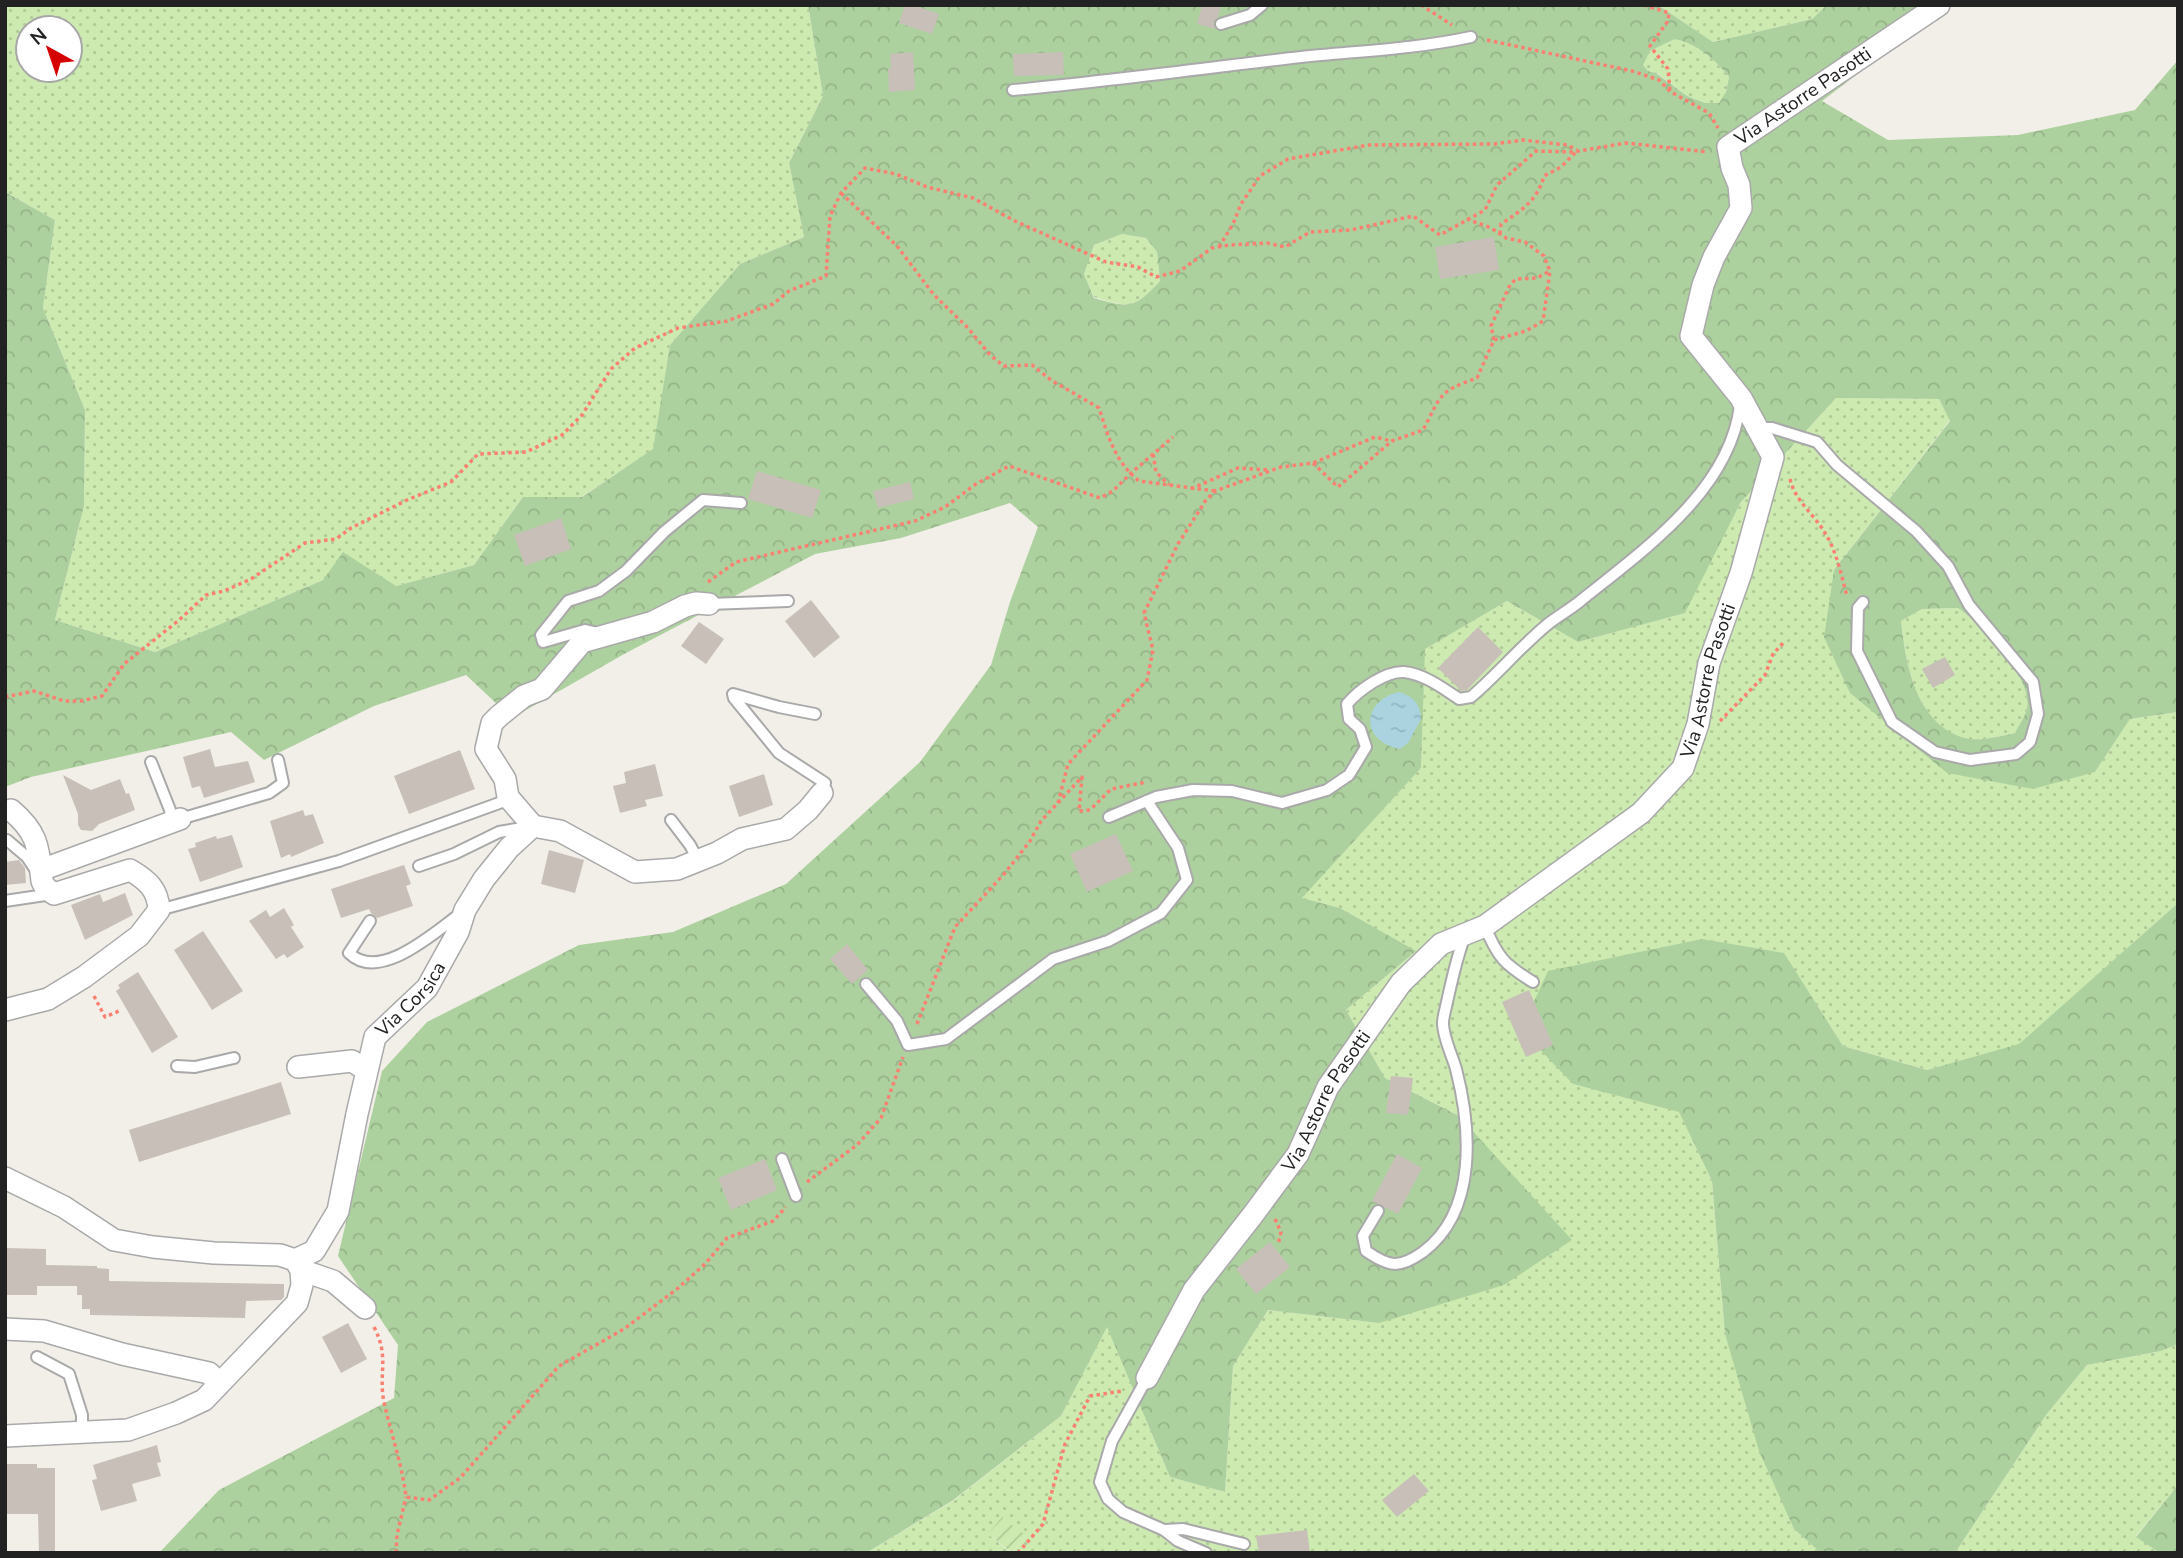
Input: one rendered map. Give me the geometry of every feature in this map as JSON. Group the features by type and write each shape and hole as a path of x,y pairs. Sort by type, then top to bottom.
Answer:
{"street":[{"name":"Via Astorre Pasotti","path":"1147,1378 1194,1290 1298,1154 1328,1087 1401,983 1441,944 1485,926 1641,813 1683,768 1698,724 1709,663 1741,573 1773,457 1741,398 1691,336 1703,285 1714,257 1741,208 1728,147 1939,5"},
{"path":"707,594 696,603 653,622 582,642 542,689 524,696 492,723 486,749 505,779 508,797 533,827 560,831 635,872 677,869 742,839 786,829 808,810 822,793"},
{"path":"11,810 27,824 35,837 46,882"},
{"path":"46,882 176,821"},
{"name":"Via Corsica","path":"298,1265 314,1251 338,1211 375,1037 427,988 458,932 465,910 484,879 509,848 533,827"},
{"path":"5,1010 48,999 84,977 139,936 159,910 159,896 148,881 130,870 46,882"},
{"path":"298,1067 352,1062 366,1070"},
{"path":"5,1178 64,1207 114,1240 214,1253 279,1255 333,1281 365,1308"},
{"path":"5,1436 128,1430 176,1413 204,1399 297,1303 302,1285 298,1265"},
{"path":"5,1329 44,1331 122,1354 209,1373 219,1383"}],"lane":[{"path":"1221,24 1250,15 1262,5"},
{"path":"1013,90 1104,82 1471,37"},
{"path":"1109,817 1156,797 1193,790 1224,790 1282,803 1327,790 1349,775 1366,747 1360,729 1349,719 1347,704 1355,694 1376,681 1402,672 1423,677 1459,699 1471,697 1549,623 1635,557 1678,518 1719,468 1738,425 1741,398"},
{"path":"1757,428 1772,428 1817,443 1837,465 1916,531 1948,566 1969,605 2033,682 2038,714 2030,742 2016,754 1970,760 1936,752 1892,722 1857,651 1858,608 1863,602"},
{"path":"608,635 585,630 543,642 541,635 568,601 599,592 626,571 664,532 703,500 741,503"},
{"path":"707,594 788,601"},
{"path":"815,713 779,707 733,694 779,753 825,783 822,793"},
{"path":"151,762 176,821 269,793 283,783 278,760"},
{"path":"159,910 339,861 502,802"},
{"path":"866,984 897,1021 908,1045 946,1039 1053,959 1108,941 1161,914 1187,880 1178,848 1147,802"},
{"path":"671,820 698,860"},
{"path":"419,866 454,854 499,832 533,827"},
{"path":"5,901 46,882 27,857 8,840"},
{"path":"370,921 349,953 366,964 392,960 465,910"},
{"path":"1485,926 1506,965 1533,982"},
{"path":"1378,1211 1363,1236 1366,1251 1385,1264 1409,1262 1434,1243 1454,1214 1466,1174 1467,1118 1443,1023 1465,935"},
{"path":"177,1066 195,1067 234,1058"},
{"path":"782,1159 796,1196"},
{"path":"37,1357 69,1374 82,1415 82,1432"},
{"path":"1147,1378 1112,1441 1100,1482 1108,1499 1123,1512 1206,1553"},
{"path":"1164,1530 1183,1529 1244,1544"}],"path":[{"path":"5,697 34,691 64,701 81,701 102,695 124,664 206,595 224,591 251,579 305,543 335,539 407,500 451,482 478,454 526,452 562,435 582,415 611,369 635,348 678,328 727,321 773,304 789,291 826,276 830,216 841,193 865,168 896,174 927,187 973,198 1015,221 1106,262 1138,267 1156,277 1180,271 1212,248 1267,243 1285,247 1310,232 1350,230 1413,216 1440,235 1485,210 1497,185 1536,152 1573,152 1626,143 1704,153 1728,147 1709,113 1670,91 1659,80 1632,71 1471,37 1421,5"},
{"path":"1644,5 1669,13 1668,21 1650,46 1668,69 1670,91"},
{"path":"1218,247 1260,176 1288,159 1369,145 1494,144 1523,140 1555,143 1577,150"},
{"path":"1500,234 1501,224 1515,215 1539,192 1544,176 1561,167 1577,150"},
{"path":"841,193 897,246 934,295 968,328 990,355 1004,366 1032,365 1051,380 1099,408 1118,460 1130,474 1139,481 1215,491"},
{"path":"1467,219 1506,238 1525,242 1544,256 1550,271 1543,321 1527,331 1494,340"},
{"path":"1313,463 1339,487 1392,441 1423,430 1443,393 1451,387 1477,378 1494,340 1492,326 1510,285 1516,279 1536,278 1550,271"},
{"path":"707,594 736,562 915,522 1009,466 1100,498 1113,491 1173,437"},
{"path":"1057,805 1068,764 1147,680 1153,650 1144,613 1178,544 1206,500 1215,491 1271,470 1313,463 1375,437 1392,441"},
{"path":"1153,454 1156,472 1170,486"},
{"path":"1191,489 1238,468 1271,470"},
{"path":"1788,471 1793,494 1810,511 1827,535 1846,593"},
{"path":"1692,740 1713,728 1755,686 1765,675 1773,654 1786,641"},
{"path":"406,1497 429,1500 460,1478 559,1366 624,1329 677,1289 705,1264 727,1238 773,1221 809,1179 857,1145 881,1118 955,927 1005,873 1030,841 1041,821 1082,777 1079,811 1090,810 1111,789 1156,782"},
{"path":"105,1017 119,1011"},
{"path":"383,1344 383,1399 403,1471 406,1497 397,1535 396,1553"},
{"path":"1018,1553 1043,1524 1065,1444 1090,1396 1125,1390"}],"green space":[{"path":"5,5 808,5 823,96 789,163 804,237 740,264 670,345 654,449 581,497 523,497 474,565 396,586 323,580 155,652 55,620 84,506 85,410 43,308 55,220 5,192"},
{"path":"808,5 1658,5 1713,42 1812,19 1827,5 1948,5 1822,101 1888,140 2018,135 2135,110 2178,60 2178,712 2130,719 2095,772 2033,789 1947,773 1850,693 1824,637 1834,570 1950,421 1939,399 1836,398 1741,502 1685,613 1578,642 1507,601 1425,649 1421,768 1302,898 1340,908 1416,951 1346,1010 1385,1078 1459,1116 1572,1240 1504,1285 1379,1323 1268,1310 1233,1366 1225,1492 1170,1477 1107,1327 1061,1416 952,1501 866,1553 159,1553 219,1490 394,1398 398,1345 338,1256 382,1071 427,1022 579,945 673,932 786,884 920,762 991,665 1010,602 1038,527 1010,503 901,538 815,554 626,653 512,718 466,675 374,706 264,760 231,732 31,777 5,787 5,192 55,220 43,308 85,410 84,506 55,620 155,652 323,580 343,552 396,586 474,565 523,497 582,497 653,449 670,345 740,264 804,237 789,163 823,96","holes":["1675,39 1705,53 1729,77 1726,92 1719,103 1705,103 1687,96 1643,65 1650,51","1122,234 1146,238 1157,252 1160,281 1144,297 1131,304 1116,304 1094,298 1084,274 1094,245","1958,608 2004,652 2022,681 2026,695 2027,708 2015,733 1967,739 1945,729 1933,718 1923,704 1910,672 1901,621 1922,609"]},
{"path":"1658,5 1827,5 1812,19 1713,42"},
{"path":"1675,39 1705,53 1729,77 1726,93 1718,104 1705,103 1687,96 1642,65 1650,51"},
{"path":"1122,234 1146,238 1157,252 1160,281 1144,297 1131,304 1094,297 1084,274 1094,245"},
{"path":"1836,398 1939,399 1950,420 1834,570 1947,773 2095,772 2130,719 2178,712 2178,903 2019,1045 1927,1070 1843,1046 1783,953 1573,1084 1679,1111 1712,1181 1725,1334 1794,1529 1821,1553 1012,1553 1026,1536 988,1534 1011,1553 866,1553 953,1501 1061,1416 1107,1326 1170,1477 1225,1492 1233,1366 1268,1310 1379,1323 1459,1116 1385,1078 1346,1010 1415,952 1340,908 1301,898 1421,768 1424,649 1507,601 1578,642 1684,613 1741,502"},
{"path":"1958,608 2004,652 2022,681 2027,708 2015,733 1980,739 1961,738 1945,730 1923,705 1910,672 1901,621 1922,609"},
{"path":"2178,903 2178,1344 2161,1351 2087,1365 2046,1415 1955,1553 1821,1553 1794,1529 1759,1451 1725,1334 1712,1181 1679,1112 1573,1084 1521,1030 1548,971 1702,939 1784,953 1843,1046 1927,1070 2019,1044"},
{"path":"2178,1344 2178,1485 2136,1536 2160,1553 1955,1553 2046,1415 2087,1365 2161,1351"},
{"path":"2178,1485 2178,1553 2160,1553 2136,1537"},
{"path":"1002,1517 1026,1536 1012,1553 988,1534"}],"water":[{"path":"1399,692 1415,702 1421,719 1408,743 1400,749 1387,745 1378,738 1370,721 1378,704 1386,697"}],"building":[{"path":"905,5 939,14 932,34 899,23"},
{"path":"1202,5 1221,5 1214,22 1215,29 1197,24"},
{"path":"913,52 915,90 889,92 890,54"},
{"path":"1063,52 1064,75 1014,76 1013,54"},
{"path":"1494,237 1499,270 1440,279 1435,247"},
{"path":"757,471 821,490 812,518 748,499"},
{"path":"910,482 914,499 878,508 873,491"},
{"path":"561,518 571,549 525,566 514,535"},
{"path":"811,600 840,637 814,658 785,621"},
{"path":"699,622 724,639 706,664 681,646"},
{"path":"1478,627 1503,652 1467,690 1461,691 1438,668"},
{"path":"1945,657 1955,675 1933,688 1922,669"},
{"path":"210,749 215,767 248,761 255,782 204,798 200,786 192,788 183,757"},
{"path":"460,750 475,789 409,814 394,776"},
{"path":"655,764 663,796 645,800 647,806 620,813 613,786 626,783 624,772"},
{"path":"764,774 773,805 739,817 729,786"},
{"path":"63,775 91,790 120,779 135,810 99,824 92,831 81,830 78,814"},
{"path":"303,810 305,816 313,814 324,843 291,857 290,854 281,858 270,821"},
{"path":"1116,834 1133,871 1087,892 1070,854"},
{"path":"232,835 243,867 200,882 188,849 196,847 195,843 216,836 217,839"},
{"path":"549,850 584,860 575,893 541,884"},
{"path":"19,860 25,868 26,883 5,885 5,862"},
{"path":"404,865 411,884 406,886 413,906 377,918 369,909 341,918 331,889"},
{"path":"125,893 133,915 85,940 71,905 100,894 103,902"},
{"path":"284,908 294,925 291,927 304,947 287,958 284,954 276,959 249,921 266,910 270,917"},
{"path":"203,931 243,991 212,1010 174,950"},
{"path":"847,944 868,970 852,984 830,959"},
{"path":"138,972 178,1037 152,1053 116,991 120,988 118,985"},
{"path":"1529,990 1553,1045 1526,1057 1502,1002"},
{"path":"1391,1076 1413,1078 1408,1115 1386,1113"},
{"path":"281,1082 291,1114 139,1162 129,1130"},
{"path":"1397,1154 1422,1168 1398,1214 1372,1201"},
{"path":"765,1159 777,1190 731,1210 718,1178"},
{"path":"1270,1242 1290,1267 1256,1294 1236,1269"},
{"path":"5,1248 46,1249 46,1265 97,1266 109,1269 109,1281 284,1284 284,1297 281,1300 246,1301 245,1318 90,1315 90,1309 82,1309 82,1295 77,1295 77,1286 37,1286 37,1295 5,1295"},
{"path":"348,1323 367,1359 341,1373 322,1337"},
{"path":"157,1445 161,1462 157,1463 161,1476 132,1484 137,1501 101,1511 92,1480 97,1479 93,1465"},
{"path":"5,1464 37,1464 37,1468 55,1468 55,1553 39,1553 38,1514 5,1514"},
{"path":"1414,1474 1429,1491 1397,1517 1382,1500"},
{"path":"1307,1530 1310,1553 1259,1553 1256,1536"}]}
